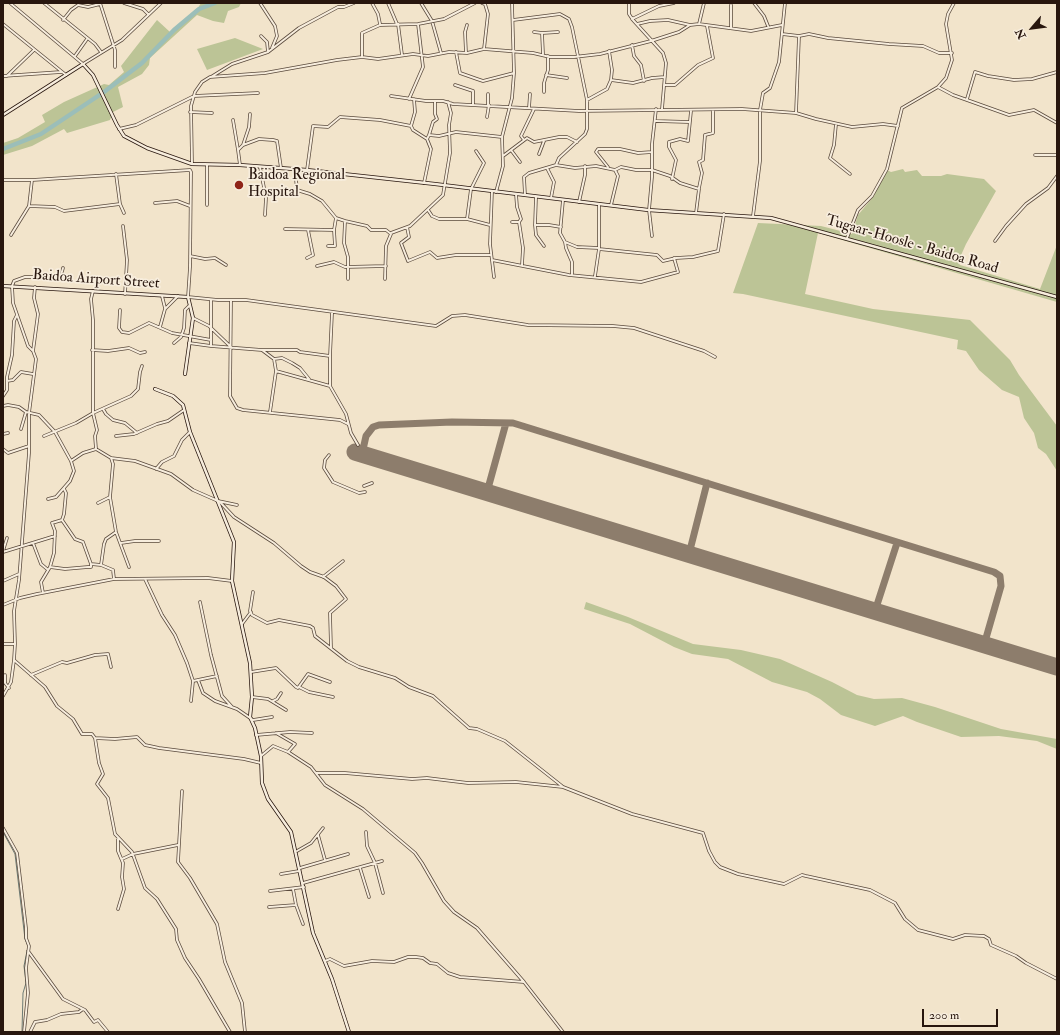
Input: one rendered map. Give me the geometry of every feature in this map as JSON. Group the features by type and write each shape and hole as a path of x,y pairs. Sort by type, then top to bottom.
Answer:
{"main road":[{"path":"3,115 83,64 90,70 104,100 124,136 137,144 192,164 240,165 307,170 551,198"},
{"name":"Tugaar-Hoosle - Baidoa Road","path":"551,198 649,210 761,216 848,238 1057,297"},
{"name":"Baidoa Airport Street","path":"3,286 93,290 125,294 188,297"},
{"path":"185,374 193,318 188,297"},
{"path":"155,389 173,396 183,405 190,432 234,542 232,581 251,672 250,687 252,697 250,717 261,756 262,783 268,799 291,832 313,932 332,979 349,1032"}],"street":[{"path":"10,3 83,64 135,30 148,14 161,3"},
{"path":"44,3 101,52"},
{"path":"124,3 143,9 148,14"},
{"path":"260,3 275,26 277,36 272,49"},
{"path":"192,164 190,112 194,96 202,82 232,64 268,52 298,28 338,7 344,7 354,3"},
{"path":"372,3 378,14 380,24"},
{"path":"388,3 397,24 402,55"},
{"path":"421,3 432,21 441,53"},
{"path":"362,57 362,32 380,24 418,24 444,19 475,3"},
{"path":"482,3 485,4 488,14 484,49"},
{"path":"496,192 501,178 504,156 502,137 508,107 512,98 515,52 512,3"},
{"path":"629,3 629,14 632,19 664,53 666,63 662,110"},
{"path":"632,19 639,14 659,6 674,3"},
{"path":"699,24 704,3"},
{"path":"754,3 764,16 768,26"},
{"path":"753,216 760,161 760,110 764,93 770,88 779,62 784,3"},
{"path":"848,238 858,210 872,196 887,169 901,111 905,105 938,87 946,78 952,65 952,53 946,24 948,14 954,3"},
{"path":"63,20 78,4 88,7 100,4 114,45 115,67"},
{"path":"731,5 731,28"},
{"path":"513,20 560,14 569,19 572,27 587,100 587,129 577,142 559,158 556,165"},
{"path":"637,24 650,21 668,20 690,25 699,24 751,31 768,26 782,25"},
{"path":"3,24 66,75"},
{"path":"409,99 423,67 418,24"},
{"path":"466,53 465,32 467,25"},
{"path":"210,77 265,73 336,60 362,57 378,59 413,54 422,56 441,53 466,53 484,49 543,54 548,56 578,57 652,41 679,32 690,25"},
{"path":"664,85 675,85 698,65 713,58 707,25"},
{"path":"534,32 558,32"},
{"path":"542,33 543,54"},
{"path":"782,34 799,36 809,34 828,38 923,46 939,53 952,53"},
{"path":"261,36 267,42 268,52"},
{"path":"796,113 799,36"},
{"path":"75,56 87,39"},
{"path":"632,45 634,56 641,65 644,81"},
{"path":"7,76 34,50"},
{"path":"587,100 607,89 611,80 612,70 609,51"},
{"path":"456,52 460,73 483,80 514,73"},
{"path":"544,92 548,70 548,56"},
{"path":"3,76 62,72"},
{"path":"967,99 976,72 1014,80 1032,79 1057,72"},
{"path":"546,75 567,78"},
{"path":"611,80 633,83 665,77"},
{"path":"455,85 473,90 473,104"},
{"path":"938,87 953,95 1009,115 1034,110 1057,123"},
{"path":"119,129 136,125 194,96 258,93"},
{"path":"487,116 488,94"},
{"path":"529,108 530,94"},
{"path":"391,96 409,99 534,109 587,111 656,109 691,111 760,110 796,113 852,127 884,124 898,126"},
{"path":"411,126 415,112 414,99"},
{"path":"427,139 433,122 437,119 435,114 435,101"},
{"path":"390,233 407,227 442,197 450,153 451,113 448,102"},
{"path":"524,140 521,136 534,109"},
{"path":"652,236 649,210 656,109"},
{"path":"696,213 702,173 699,162 703,160 705,135 713,133 713,110"},
{"path":"672,179 676,160 669,147 669,142 680,139 688,141 691,111"},
{"path":"190,112 212,113"},
{"path":"243,145 250,114"},
{"path":"307,170 313,126 328,127 340,118 380,120 411,126 413,130 427,139 431,149 424,183"},
{"path":"233,120 240,165"},
{"path":"656,120 689,122"},
{"path":"836,124 834,145 830,158 850,174"},
{"path":"429,134 439,136 456,132 502,137"},
{"path":"504,156 527,138 534,142 567,137 577,142"},
{"path":"238,150 243,145 259,139 277,141 282,168"},
{"path":"539,154 544,141"},
{"path":"608,167 596,152 598,149 620,149 638,153 652,152"},
{"path":"511,150 520,162"},
{"path":"467,220 471,189 484,163 476,151"},
{"path":"1035,155 1057,155"},
{"path":"207,165 207,205"},
{"path":"525,195 524,177 526,174 556,165 576,168 585,166 608,167 615,170 618,176 610,206"},
{"path":"579,202 585,175 585,166"},
{"path":"260,167 266,198 265,215"},
{"path":"615,170 621,167 634,170 652,170 699,189"},
{"path":"547,168 554,182 551,198"},
{"path":"295,169 297,190 310,194 322,201 336,218 367,226 371,230 386,230 390,233"},
{"path":"3,180 32,180 190,170 190,256 188,297 210,300 246,300 436,326 452,316 465,315 528,325 613,326 634,328 704,351 715,357"},
{"path":"116,174 120,204 124,213"},
{"path":"995,241 1006,226 1026,204 1048,188 1057,176"},
{"path":"10,235 29,206 32,180"},
{"path":"492,191 490,225 491,255 494,277"},
{"path":"516,194 517,207 521,219 519,222 523,248 522,265"},
{"path":"536,197 536,235 544,246"},
{"path":"563,200 560,233 572,262 572,274"},
{"path":"155,203 177,201 190,206"},
{"path":"29,206 55,207 64,211 120,204"},
{"path":"596,276 599,249 599,204"},
{"path":"428,210 432,216 439,219 467,220 490,225"},
{"path":"565,242 577,247 657,256 663,261 674,258 686,258 718,250 724,214"},
{"path":"328,246 335,246 334,230 336,218"},
{"path":"345,221 344,244 348,258 348,279"},
{"path":"512,222 519,222"},
{"path":"535,225 561,227"},
{"path":"123,226 127,260 125,294"},
{"path":"407,227 409,237 401,243 408,261 430,252 437,258 456,255 491,255"},
{"path":"285,229 334,230"},
{"path":"307,258 313,255 308,230"},
{"path":"385,279 386,246 390,233"},
{"path":"190,256 205,259 215,258 226,265"},
{"path":"492,260 572,274 636,282 653,280 678,272 674,258"},
{"path":"317,266 334,262 348,268 386,266"},
{"path":"3,696 9,688 14,660 15,602 18,593 22,546 29,446 29,413 36,359 33,351 28,346 13,303 12,286 14,281 26,277 58,277 61,275 63,268"},
{"path":"33,351 38,314 34,298 35,288"},
{"path":"84,290 89,292 92,296"},
{"path":"93,290 93,413 97,430 94,439 96,449 111,458 135,461 171,474 193,490 218,501 237,505"},
{"path":"160,327 165,309 162,296"},
{"path":"165,309 178,296"},
{"path":"210,300 211,346"},
{"path":"231,300 232,348 230,396 237,408 243,410 340,420 349,425"},
{"path":"174,343 182,334 186,310 189,306"},
{"path":"120,310 119,328 122,332 129,333 149,323 172,333 211,340"},
{"path":"332,312 330,386 346,414 351,433 358,445"},
{"path":"3,396 7,390 7,381 12,355 14,321 17,315"},
{"path":"193,318 211,328 232,348"},
{"path":"189,343 262,350 297,350 300,352 330,356"},
{"path":"92,350 108,351 129,348 140,353 145,352"},
{"path":"262,350 274,359 276,371 270,412"},
{"path":"274,359 282,358 292,363 300,368 310,380"},
{"path":"44,436 131,396 138,389 142,366"},
{"path":"276,371 330,386"},
{"path":"7,381 13,380 21,372 33,374"},
{"path":"3,406 8,404 38,416 55,432 71,461 74,471 70,481 53,499 48,499"},
{"path":"103,409 113,420 125,423 137,433"},
{"path":"116,436 137,433 172,419 184,410"},
{"path":"21,429 26,412"},
{"path":"156,469 162,462 174,456 182,440 190,432"},
{"path":"3,434 8,433"},
{"path":"3,449 8,453 29,446"},
{"path":"71,461 83,453 96,449"},
{"path":"330,454 325,460 324,468 333,482 359,493 365,492"},
{"path":"111,458 113,464 110,497 116,532 129,567"},
{"path":"364,486 372,483"},
{"path":"64,489 66,496 62,520 75,539 83,542 90,555 92,564"},
{"path":"98,503 110,497"},
{"path":"218,501 234,517 274,542 301,566 310,572 324,577 346,599 330,613 331,649"},
{"path":"43,593 41,582 47,569 50,567 54,554 55,536 52,523 62,520"},
{"path":"101,564 106,539 116,532"},
{"path":"3,552 55,536"},
{"path":"3,552 7,538"},
{"path":"120,543 135,541 159,541"},
{"path":"33,543 41,564 47,569"},
{"path":"323,578 343,561"},
{"path":"50,567 65,569 91,567 92,564 101,564 113,570 114,579"},
{"path":"3,581 19,574"},
{"path":"3,605 15,602 20,598 114,579 208,578 232,581"},
{"path":"323,578 329,581"},
{"path":"323,578 337,588 345,597"},
{"path":"145,579 162,615 174,635 193,681 190,701"},
{"path":"241,625 250,612 252,592"},
{"path":"200,602 222,696 232,707"},
{"path":"250,612 266,623 279,620 310,626 313,628 315,636 347,661 359,667 395,678 409,687 433,696 469,728 477,729 505,741 563,787"},
{"path":"3,644 15,644"},
{"path":"31,675 62,662 67,663 95,655 108,654 111,667"},
{"path":"14,660 45,687 57,706 77,723 82,734 92,734 96,738 102,774 97,784 108,798 115,834 133,854 145,888 157,899 176,929 177,940 185,958 230,1032"},
{"path":"251,672 276,668 296,687 309,692 333,697"},
{"path":"299,687 308,674 330,682"},
{"path":"6,675 5,683 9,688"},
{"path":"193,681 217,676"},
{"path":"198,680 203,693 215,701 232,707 250,717 252,720 272,717"},
{"path":"272,701 277,699 281,693"},
{"path":"252,697 262,697 272,701 286,710"},
{"path":"275,733 295,744 288,752"},
{"path":"256,735 275,733 312,733"},
{"path":"96,738 137,737 145,745 159,748 244,759 261,763"},
{"path":"261,756 273,746 288,752 316,772 325,785 364,809 415,853 444,901 454,912 477,928 524,982 563,1032"},
{"path":"316,772 427,778 468,783 516,782 563,787 632,814 704,833 709,851 715,862 720,867 738,874 784,884 802,875 870,890 895,903 905,919 918,930 953,938 965,935 984,936 989,939 991,945 1016,956 1026,963 1057,979"},
{"path":"182,792 178,845 179,865 190,878 216,924 225,962 242,1003 245,1032"},
{"path":"3,828 17,853 28,951 26,968 28,993 24,1032"},
{"path":"296,851 307,846 323,828"},
{"path":"366,832 367,846 375,863 383,893"},
{"path":"318,834 325,860"},
{"path":"118,839 118,851 122,859 122,880 124,893 118,909"},
{"path":"122,859 133,854 178,845"},
{"path":"281,874 300,870 325,860 348,854"},
{"path":"303,883 382,861"},
{"path":"360,868 368,897"},
{"path":"270,891 304,888"},
{"path":"293,889 296,905 303,924"},
{"path":"269,907 296,905"},
{"path":"28,951 63,999 83,1009 89,1014 94,1022 98,1020 108,1032"},
{"path":"324,961 330,959 344,966 372,961 394,962 408,957 416,957 423,958 430,963 437,964 448,973 460,977 524,982"},
{"path":"30,1032 35,1022 47,1020 61,1014 79,1012 83,1009"}],"green space":[{"path":"201,3 241,3 239,7 228,11 224,23 213,21 197,15 150,58 149,65 142,74 118,87 123,107 113,112 110,120 67,133 64,129 32,146 3,155 3,143 18,138 45,122 42,115 64,102 104,84 109,85 124,72 121,66 157,20 170,32 196,11"},
{"path":"235,38 263,49 207,70 197,49"},
{"path":"903,169 905,172 917,170 922,176 941,176 947,174 984,179 996,191 966,244 958,262 960,265 1040,289 1057,245 1057,302 818,233 805,294 873,309 970,320 1010,360 1019,375 1057,426 1057,471 1046,454 1038,448 1034,433 1024,418 1019,397 1002,390 979,370 966,351 957,349 958,340 733,293 758,223 821,226 852,234 858,215 874,196 881,179 887,170 891,172"},
{"path":"586,602 628,617 693,644 741,650 780,659 857,695 874,699 902,698 935,707 1001,729 1057,739 1057,749 1037,741 999,736 961,737 903,716 875,726 841,715 820,699 807,692 772,682 728,659 692,654 674,647 630,624 584,609"}],"waterway":[{"path":"3,149 41,134 104,92 142,63 174,30 199,9 215,3"},
{"path":"3,832 15,854 25,939 28,946"},
{"path":"22,1032 23,993 26,983 24,966 27,951"}],"taxiway":[{"path":"362,454 366,436 373,427 379,425 452,422 513,423 994,572 1000,576 1001,586 984,645"},
{"path":"487,492 506,423"},
{"path":"689,554 707,483"},
{"path":"875,611 897,543"}],"runway":[{"path":"355,452 1057,667"}],"place":[{"name":"Baidoa Regional Hospital","path":"239,185"}]}
